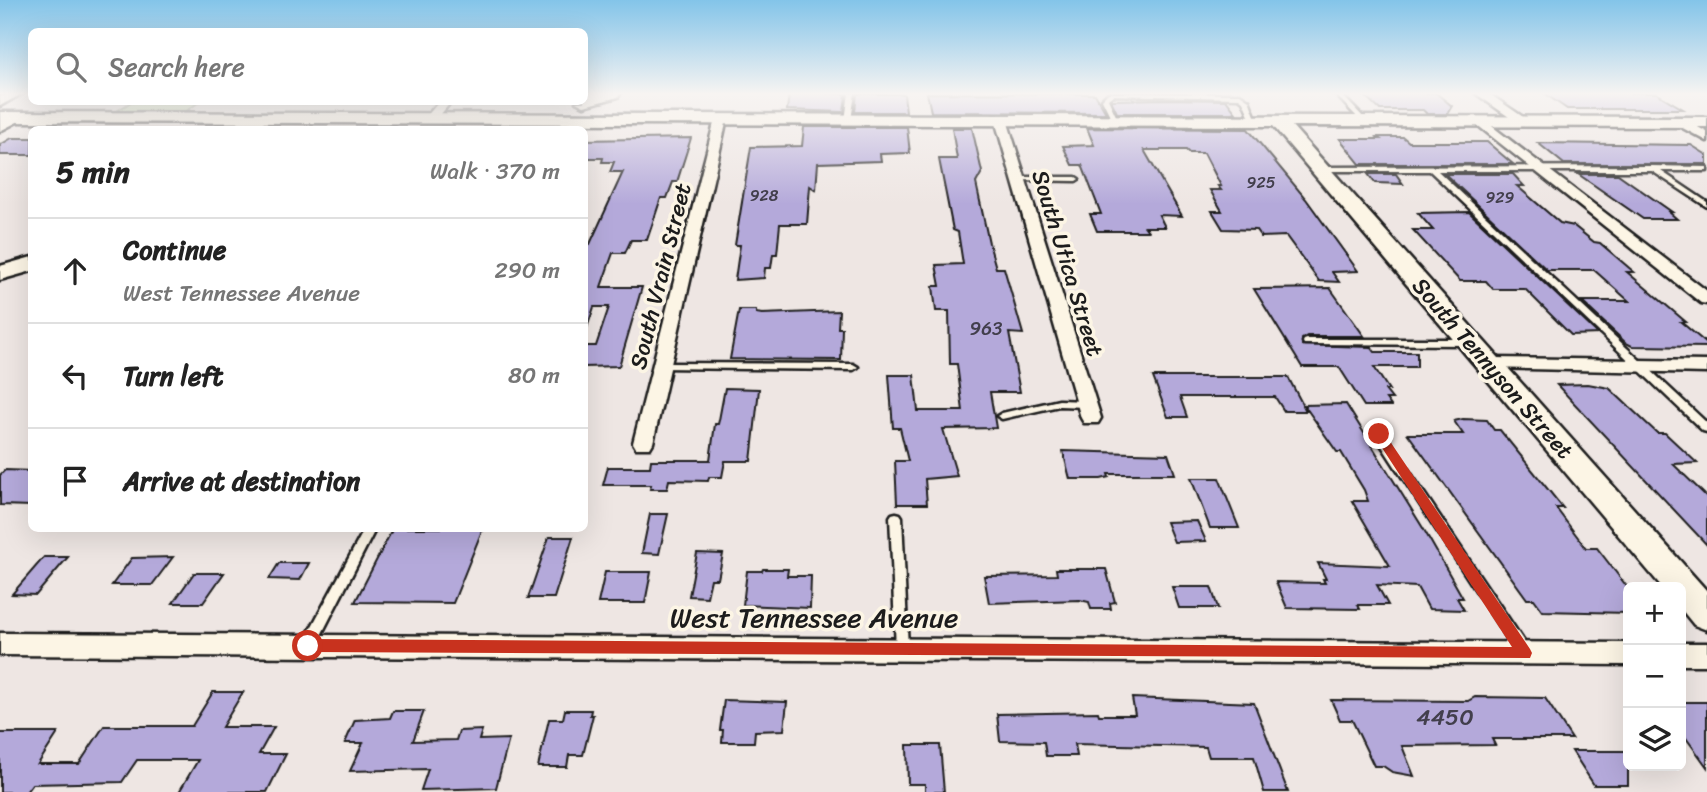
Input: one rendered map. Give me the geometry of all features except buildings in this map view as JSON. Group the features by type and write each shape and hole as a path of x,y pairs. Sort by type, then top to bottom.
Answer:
{"street":[{"name":"South Vrain Street","path":"643,443 719,130"},
{"name":"South Utica Street","path":"1004,130 1088,411"},
{"name":"South Tennyson Street","path":"1276,130 1320,169 1707,615"},
{"path":"1491,130 1707,299"},
{"path":"0,273 28,265"},
{"path":"1491,364 1707,367"},
{"name":"West Tennessee Avenue","path":"0,644 1623,654"},
{"path":"1686,654 1707,654"}],"lane":[{"path":"1320,169 1707,169"},
{"path":"1432,169 1707,429"},
{"path":"1652,169 1707,205"},
{"path":"1018,179 1076,179"},
{"path":"1307,342 1471,342"},
{"path":"662,366 853,367"},
{"path":"1002,415 1059,403 1088,411"},
{"path":"1379,434 1524,653"},
{"path":"897,517 902,649"},
{"path":"308,646 369,532"}],"route":[{"path":"308,646 1524,653 1379,434"}]}
